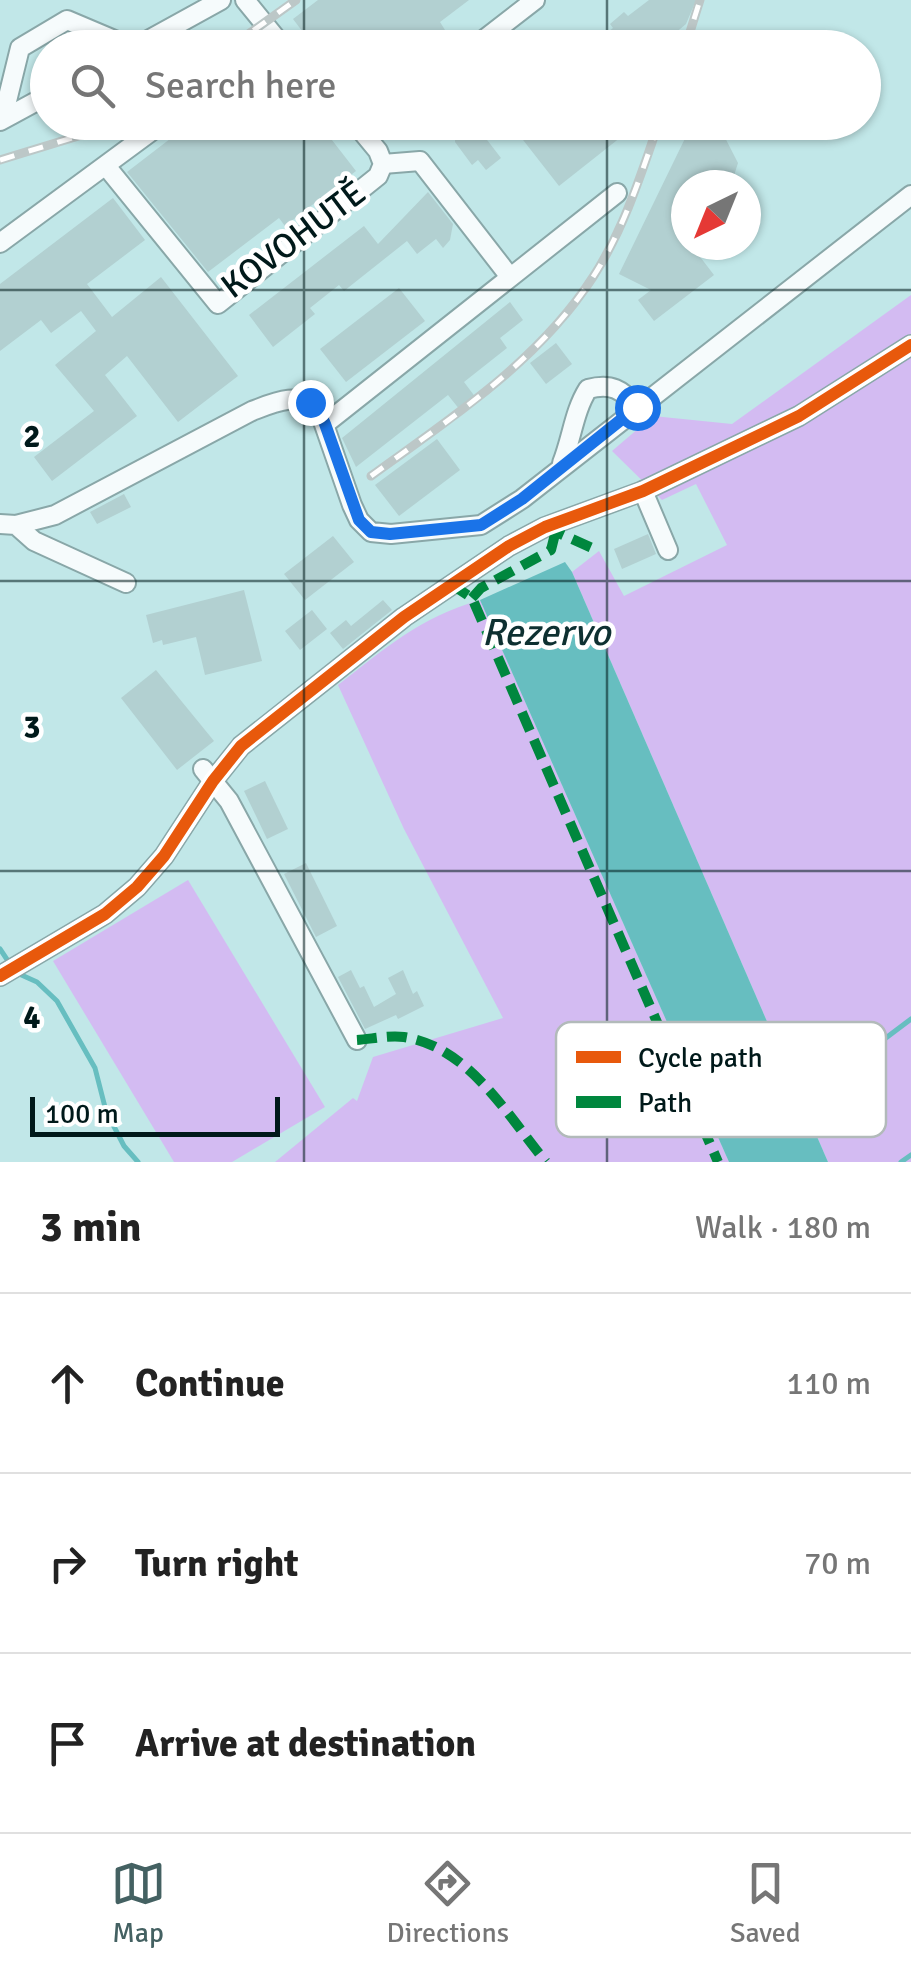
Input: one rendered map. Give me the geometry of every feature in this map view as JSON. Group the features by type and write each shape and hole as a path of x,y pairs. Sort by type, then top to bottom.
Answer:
{"street":[{"path":"167,30 222,0"},
{"path":"245,0 265,30"},
{"path":"496,30 535,0"},
{"path":"50,30 67,20 91,30"},
{"path":"30,42 20,48 6,118 30,105"},
{"path":"0,243 140,140"},
{"name":"KOVOHUTĚ","path":"106,166 218,304 378,176 383,164 367,140"},
{"path":"383,164 420,161 510,277"},
{"path":"325,424 617,193"},
{"path":"8,524 55,515 252,411 279,401 310,402 319,410 352,505 371,532 390,534 481,525 522,499 911,195"},
{"path":"2,976 105,914 137,887 164,856 208,775 290,705 451,584 545,528 643,491 799,416 911,345"},
{"path":"559,468 572,437 578,404 588,388 604,385 624,391 637,407"},
{"path":"643,491 668,550"},
{"path":"8,524 34,541 126,583"},
{"path":"208,775 229,801 357,1040"}],"shaded area":[{"path":"911,295 911,1162 828,1162 817,1137 886,1137 886,1022 767,1022 572,572 599,551 624,596 727,545 696,484 662,500 612,451 653,416 732,424"},
{"path":"480,600 667,1022 556,1022 556,1137 718,1137 729,1162 275,1162 353,1098 357,1101 373,1057 503,1018 404,829 338,685 388,646 458,607"},
{"path":"188,880 325,1107 232,1162 174,1162 53,961"}],"water":[{"name":"Rezervo","path":"565,562 572,572 767,1022 667,1022 480,600"},
{"name":"Rezervo","path":"718,1137 817,1137 828,1162 729,1162"}],"building":[{"path":"318,0 469,0 440,22 445,30 301,30 293,19"},
{"path":"649,0 696,0 686,24 679,30 610,30 610,24 624,12 628,16"},
{"path":"169,140 332,140 356,171 285,226 279,218 208,272 127,172"},
{"path":"487,140 501,158 486,170 478,160 472,165 455,142"},
{"path":"523,140 617,140 559,186"},
{"path":"684,140 726,140 738,163 736,170 671,170 671,260 702,260 714,275 654,321 638,300 651,290 619,274"},
{"path":"428,192 453,224 450,240 443,248 436,239 417,254 407,241 344,291 339,285 310,308 315,314 273,347 249,315 364,226 378,244"},
{"path":"113,198 145,240 87,284 112,317 161,277 238,376 178,422 127,356 105,375 137,416 52,481 34,457 94,411 55,365 96,331 81,311 51,333 41,320 0,351 0,284"},
{"path":"399,288 425,321 346,382 320,349"},
{"path":"510,302 523,320 500,338 507,348 464,382 476,398 460,410 448,395 356,467 342,438"},
{"path":"556,343 572,364 546,384 530,363"},
{"path":"437,439 460,470 399,516 375,485"},
{"path":"124,494 131,507 97,524 90,512"},
{"path":"648,534 656,554 622,569 614,549"},
{"path":"333,536 354,562 305,600 284,574"},
{"path":"244,590 262,661 205,675 196,637 163,645 162,640 153,643 146,615"},
{"path":"383,600 392,610 343,649 330,633 346,620 351,626"},
{"path":"312,610 327,629 300,650 285,631"},
{"path":"156,670 214,741 177,770 121,698"},
{"path":"265,781 288,829 267,839 244,791"},
{"path":"306,863 337,926 316,937 284,874"},
{"path":"351,970 374,1007 396,994 388,978 403,970 413,994 417,991 424,1006 365,1029 338,977"}],"waterway":[{"path":"0,949 10,964"},
{"path":"17,973 37,982 57,1001 95,1068 106,1111 124,1146 138,1162"},
{"path":"886,1038 911,1019"},
{"path":"901,1162 911,1155"}],"railway":[{"path":"254,30 296,0"},
{"path":"691,30 700,0"},
{"path":"0,160 65,140"},
{"path":"371,476 491,387 571,308 613,241 652,140"}],"marked path":[{"path":"545,527 599,551"},
{"path":"472,598 481,588 551,550 555,534"},
{"path":"451,584 472,598 657,1022"},
{"path":"357,1040 404,1037 448,1054 485,1086 546,1162"},
{"path":"707,1137 718,1162"}],"cycle path":[{"path":"0,976 105,914 137,887 164,856 241,746 404,617 509,546 545,527 643,491 799,416 911,345"}],"route":[{"path":"310,402 325,424 359,520 371,532 390,534 481,525 522,499 637,407"}]}
